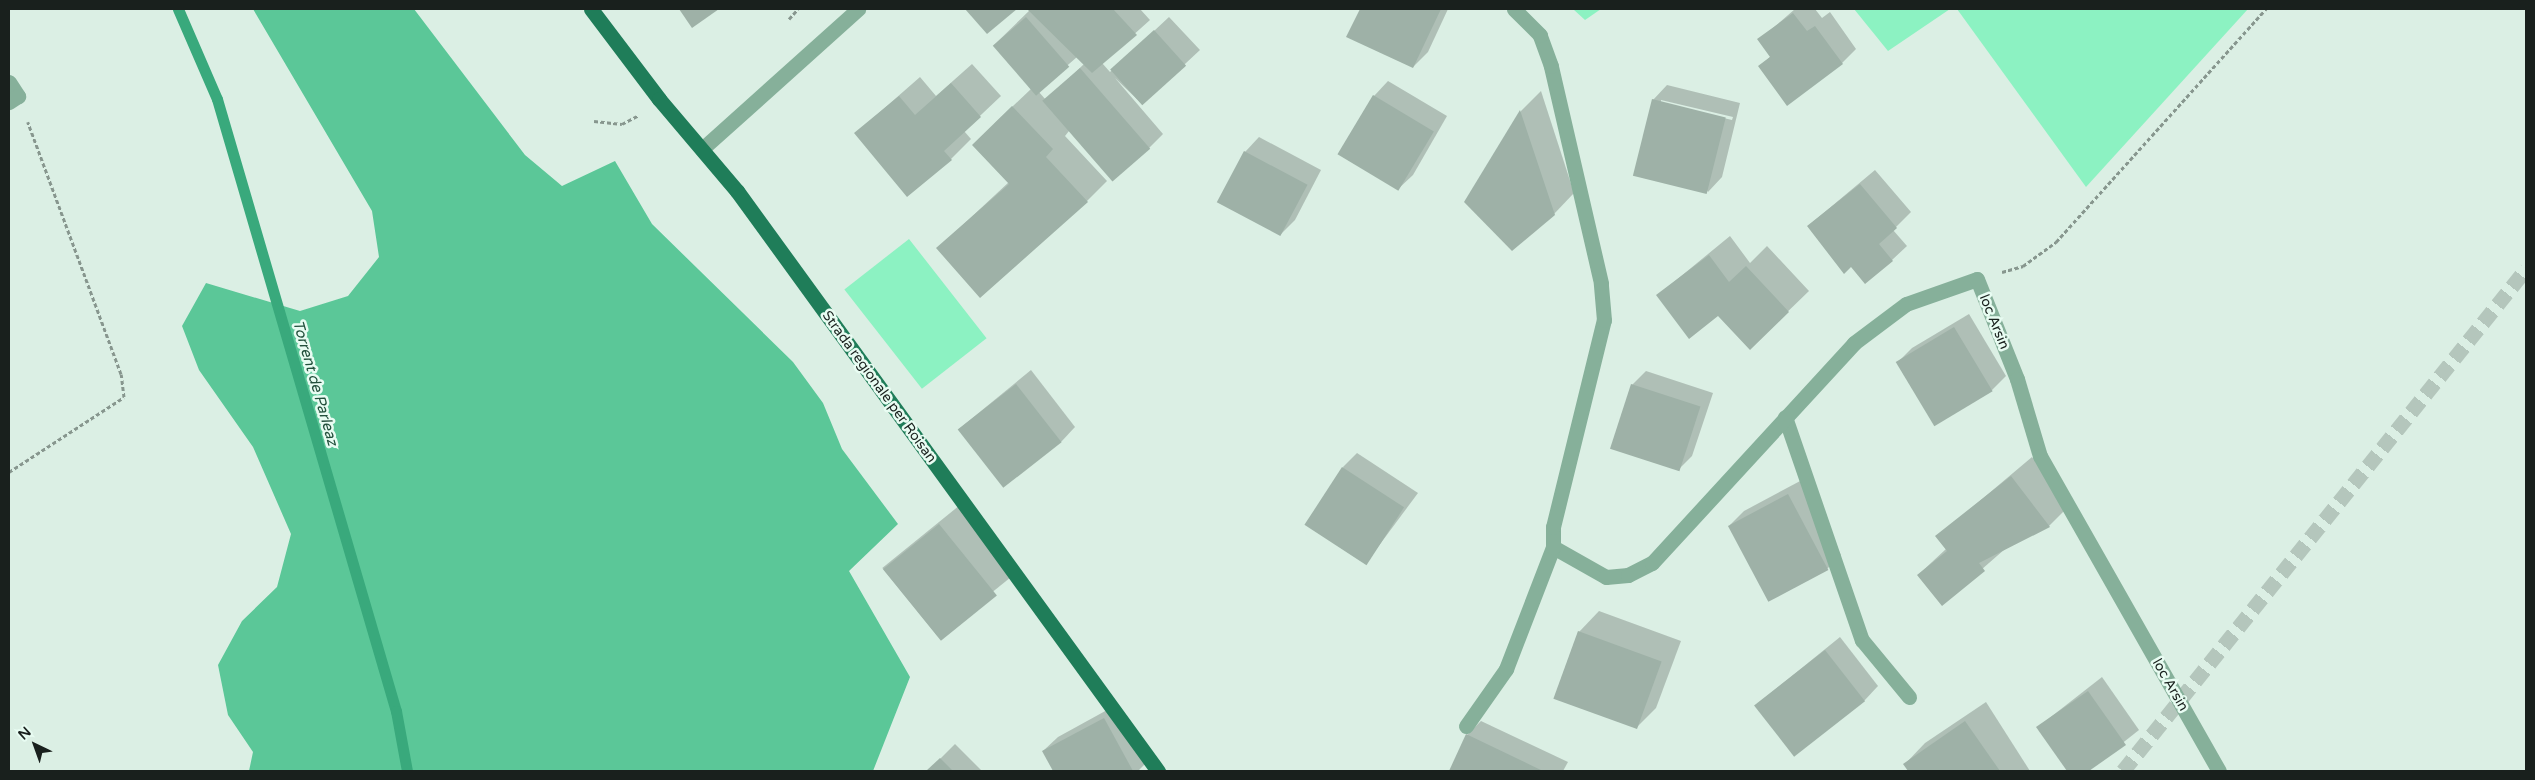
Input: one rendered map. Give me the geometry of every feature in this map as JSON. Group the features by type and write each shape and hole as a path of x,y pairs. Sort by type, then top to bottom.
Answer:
{"main road":[{"name":"Strada regionale per Roisan","path":"591,9 659,99 702,149 1158,771"}],"street":[{"path":"702,149 858,9"},
{"path":"1466,726 1506,670 1554,547 1553,527 1604,320 1601,283 1551,66 1540,36 1514,9"},
{"path":"9,82 13,99"},
{"name":"loc Arsin","path":"1554,547 1606,577 1628,575 1652,563 1854,343 1906,304 1977,279 2017,379 2040,456 2218,771"},
{"path":"1786,417 1862,640 1908,697"}],"path":[{"path":"789,19 798,9"},
{"path":"1977,279 2023,266 2056,242 2266,9"},
{"path":"9,472 124,397 118,364 13,99"},
{"path":"594,121 622,124 659,99"}],"green space":[{"path":"253,9 414,9 525,155 562,186 615,161 652,224 793,362 823,403 842,449 898,524 849,571 910,677 873,771 249,771 253,752 228,715 218,665 242,621 277,587 291,534 253,447 199,370 182,326 206,283 300,311 348,296 379,257 372,211"},
{"path":"1573,9 1601,9 1585,20"},
{"path":"1854,9 1950,9 1888,51"},
{"path":"1957,9 2248,9 2086,187"},
{"path":"909,239 987,338 922,389 844,289"}],"building":[{"path":"679,9 719,9 692,28"},
{"path":"965,9 1017,9 987,34"},
{"path":"1113,9 1137,35 1092,73 1028,10"},
{"path":"1360,9 1441,9 1413,68 1346,37"},
{"path":"1793,13 1807,31 1815,26 1843,64 1787,106 1758,66 1770,57 1757,39"},
{"path":"1026,17 1069,67 1036,96 993,46"},
{"path":"1154,30 1186,66 1142,105 1110,69"},
{"path":"1080,68 1150,149 1112,182 1042,101"},
{"path":"951,83 981,117 944,151 952,160 907,197 854,133 899,96 915,115"},
{"path":"1373,95 1434,132 1398,191 1337,154"},
{"path":"1652,99 1726,117 1707,194 1633,176"},
{"path":"1012,106 1053,149 1046,157 1088,202 980,298 936,248 1009,184 972,145"},
{"path":"1520,110 1555,215 1512,251 1464,202"},
{"path":"1244,151 1308,185 1280,236 1217,202"},
{"path":"1860,184 1897,228 1879,244 1893,261 1865,284 1851,267 1844,274 1807,226"},
{"path":"1709,255 1729,282 1746,266 1789,312 1750,350 1718,316 1689,339 1656,295"},
{"path":"1954,327 1993,391 1934,426 1896,362"},
{"path":"1016,384 1062,442 1003,488 958,430"},
{"path":"1631,384 1700,407 1679,471 1610,449"},
{"path":"1342,467 1404,507 1366,565 1304,525"},
{"path":"2011,476 2050,527 1979,563 1985,571 1942,606 1917,575 1947,551 1935,536"},
{"path":"1788,494 1828,570 1768,602 1728,526"},
{"path":"939,524 997,595 941,641 883,569"},
{"path":"1578,631 1662,661 1637,729 1553,699"},
{"path":"1825,650 1865,701 1794,757 1754,705"},
{"path":"2088,691 2126,745 2089,771 2067,771 2036,727"},
{"path":"1104,718 1133,771 1053,771 1042,751"},
{"path":"1965,721 2000,771 1908,771 1903,764"},
{"path":"1466,734 1543,771 1449,771"},
{"path":"940,758 953,771 926,771"}],"waterway":[{"name":"Torrent de Parleaz","path":"178,9 217,99 396,711 407,771"}],"tunnel":[{"path":"2123,771 2526,269"}]}
